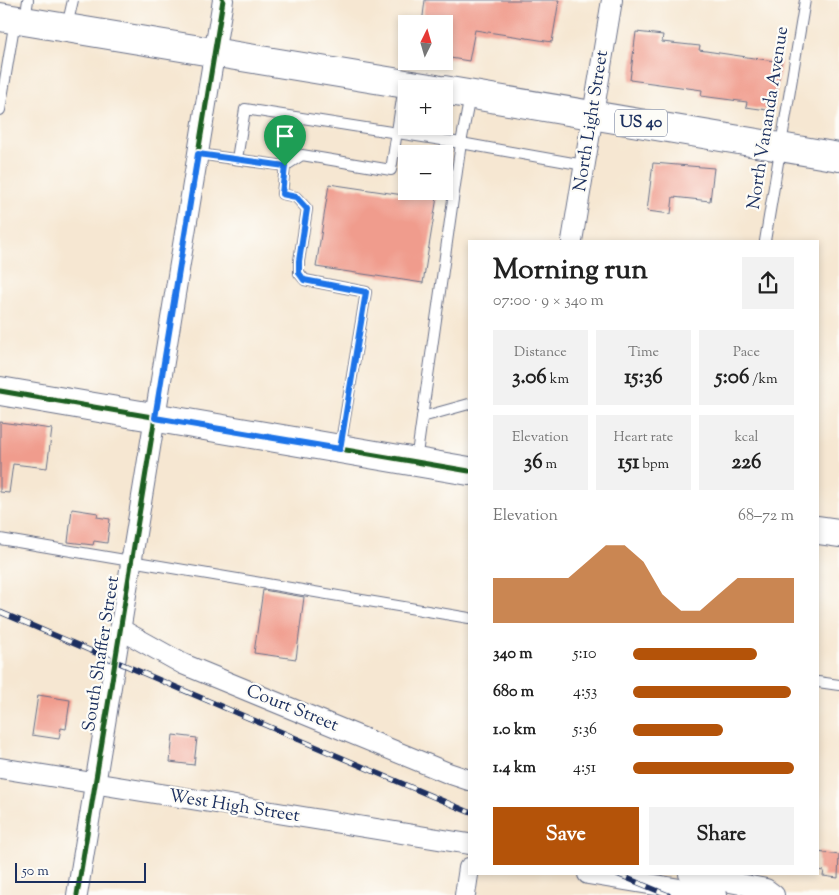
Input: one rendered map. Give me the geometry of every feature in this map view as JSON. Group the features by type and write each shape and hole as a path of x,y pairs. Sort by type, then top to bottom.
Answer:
{"main road":[{"path":"17,14 67,28 398,82"},
{"name":"US 40","path":"457,92 839,157"},
{"path":"0,391 468,471"},
{"path":"819,530 839,533"}],"street":[{"name":"South Shaffer Street","path":"77,895 223,0"},
{"name":"North Light Street","path":"572,240 612,0"},
{"name":"Court Street","path":"120,629 183,664 468,780"},
{"name":"West High Street","path":"0,768 95,785 468,844"},
{"path":"465,895 468,875"},
{"path":"594,875 717,895"},
{"path":"697,875 766,889 774,895"}],"lane":[{"path":"67,28 72,0"},
{"name":"North Vananda Avenue","path":"765,240 804,0"},
{"path":"0,110 17,14"},
{"path":"416,462 461,143 457,92"},
{"path":"237,159 245,109 461,143 584,166"},
{"path":"198,154 285,166 302,155 392,170 398,126"},
{"path":"285,166 282,194 296,197 307,209 299,273 304,280 366,292 340,449"},
{"path":"422,417 468,404"},
{"path":"0,539 468,618"},
{"path":"819,682 839,685"}],"building":[{"path":"425,0 559,0 552,42 475,30 469,61 453,58 453,15 423,15"},
{"path":"636,32 663,35 662,42 700,46 699,50 781,62 774,111 746,107 747,102 701,96 702,90 630,80"},
{"path":"653,163 714,168 710,201 673,197 671,214 647,211"},
{"path":"329,184 398,194 398,200 437,200 423,283 316,267"},
{"path":"0,422 52,429 47,468 13,464 9,493 0,492"},
{"path":"72,509 98,513 97,517 110,519 107,543 94,541 93,545 68,542"},
{"path":"263,590 304,597 296,659 254,653"},
{"path":"38,695 70,700 66,729 61,728 59,739 32,735"},
{"path":"173,735 197,738 194,765 170,762"},
{"path":"819,852 839,855 838,878 823,876 824,871 819,870"}],"railway":[{"path":"0,612 468,812"},
{"path":"619,875 668,895"}],"cycle path":[{"path":"77,895 223,0"},
{"path":"0,391 468,471"}],"route":[{"path":"198,154 285,166 282,194 296,197 307,209 299,273 304,280 366,292 340,449 155,418 198,154"}]}
